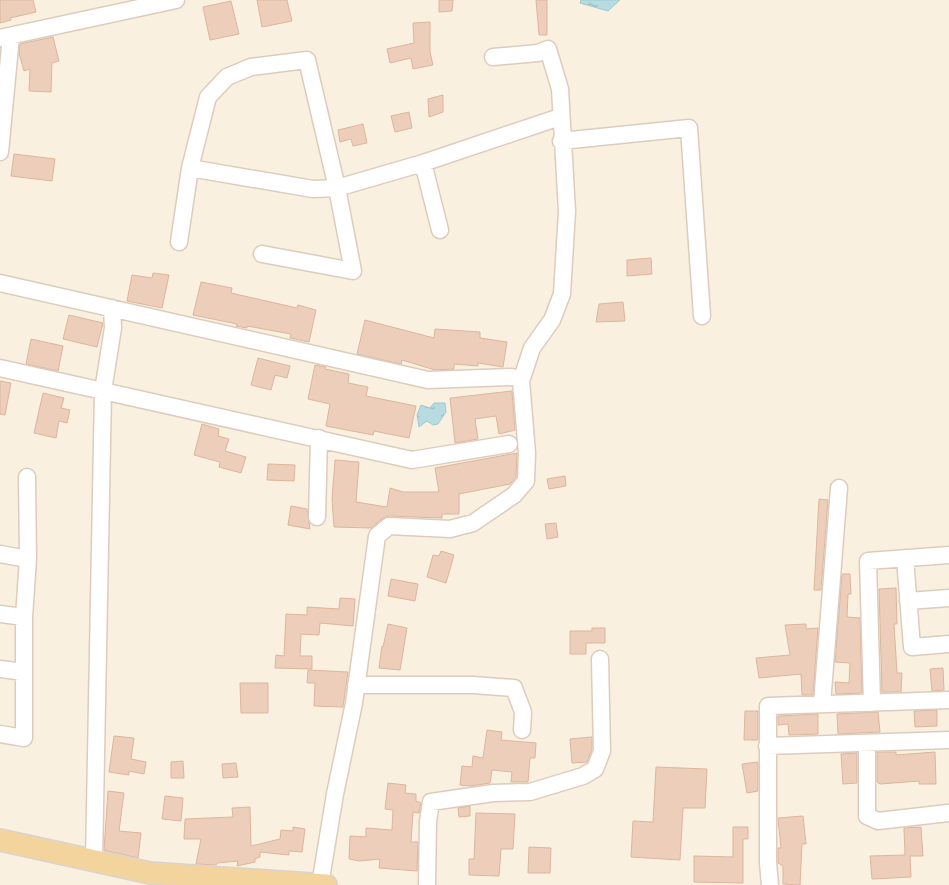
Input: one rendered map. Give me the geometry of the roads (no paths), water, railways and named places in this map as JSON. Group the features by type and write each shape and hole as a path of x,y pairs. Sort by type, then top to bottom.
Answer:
{"main road":[{"path":"0,840 150,873 201,881 326,885"}],"street":[{"path":"0,152 5,37 119,6 176,0"},
{"path":"320,885 356,685 377,536 389,526 450,529 473,523 514,495 526,481 528,453 521,381 532,348 552,320 562,294 567,211 561,141 560,89 548,49 538,53 493,57"},
{"path":"179,242 190,168 208,97 227,77 251,67 307,60 337,188 353,270 262,254"},
{"path":"190,168 313,189 337,188 423,163 560,116"},
{"path":"561,141 689,128 702,316"},
{"path":"423,163 440,230"},
{"path":"0,283 428,380 512,377"},
{"path":"94,860 103,391 113,328 112,308"},
{"path":"0,368 412,460 509,444"},
{"path":"317,517 319,438"},
{"path":"0,734 24,738 24,617 28,559 28,477"},
{"path":"822,704 839,488"},
{"path":"0,554 28,559"},
{"path":"872,702 868,561 949,555"},
{"path":"905,558 912,647 949,644"},
{"path":"908,601 949,598"},
{"path":"0,614 24,617"},
{"path":"427,885 428,821 431,802 493,793 530,792 583,776 595,769 602,751 600,658"},
{"path":"0,669 24,672"},
{"path":"356,685 473,685 514,688 523,712 522,730"},
{"path":"770,885 768,863 768,706 949,700"},
{"path":"768,746 949,740"},
{"path":"866,744 867,816 878,822 948,813"}],"water":[{"path":"581,0 620,0 608,11 580,3"},
{"path":"434,403 445,403 446,412 438,424 433,425 427,421 419,427 417,415 421,405 430,408"}]}
